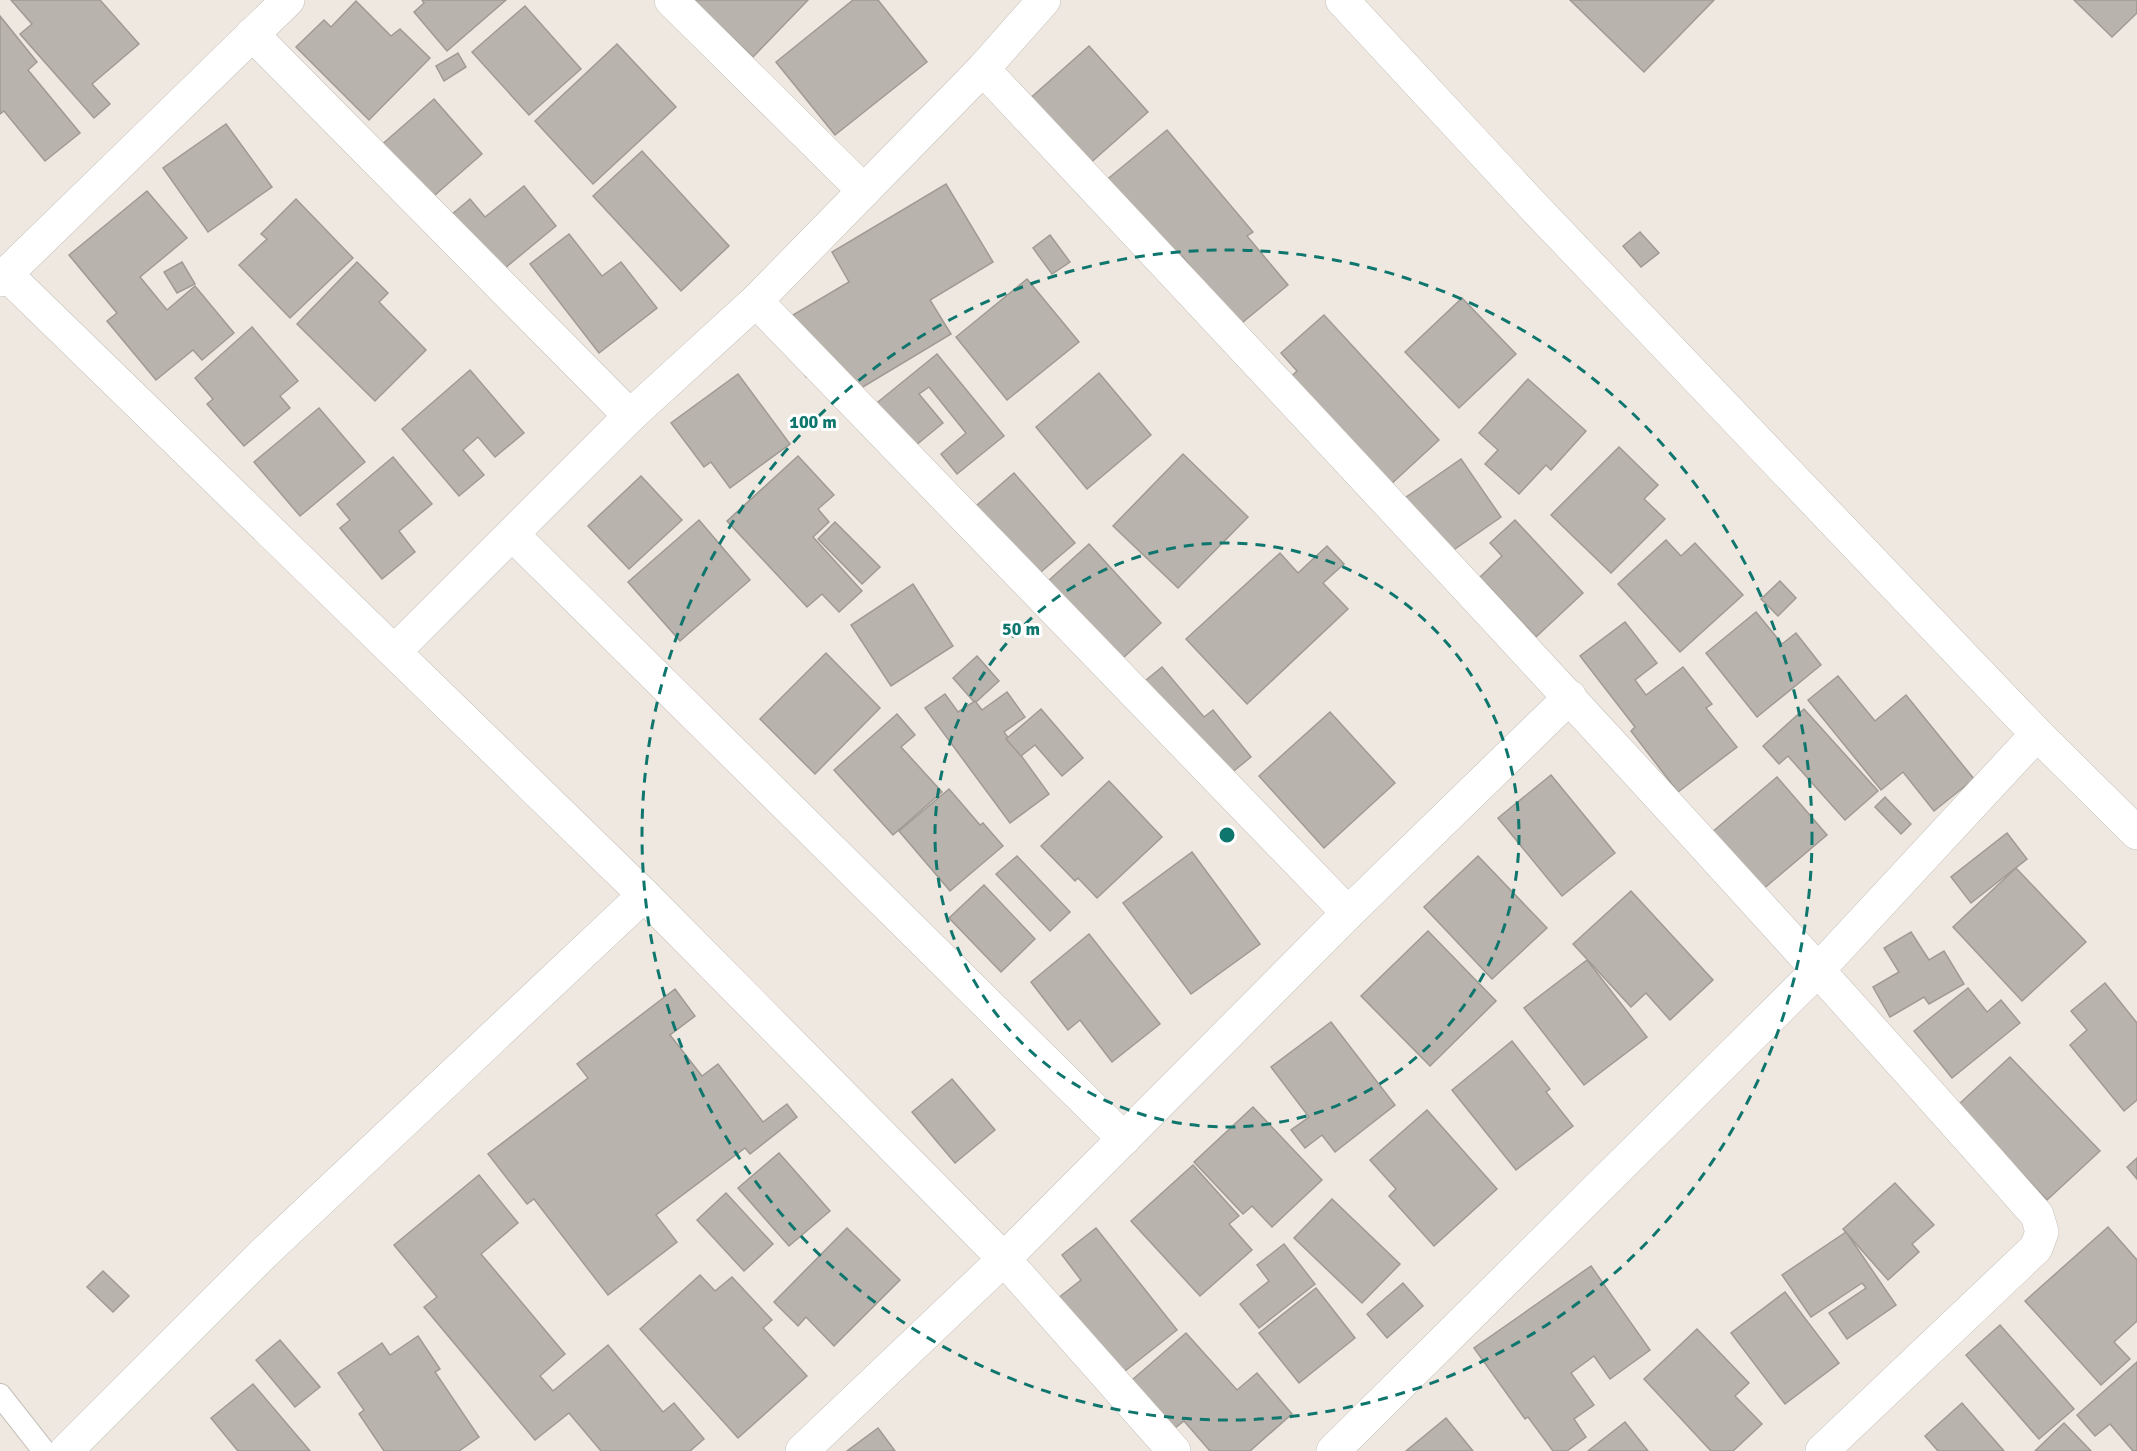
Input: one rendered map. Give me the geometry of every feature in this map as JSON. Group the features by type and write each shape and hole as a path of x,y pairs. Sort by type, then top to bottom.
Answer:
{"street":[{"path":"288,0 3,277 395,651 644,895 1004,1259 1174,1451"},
{"path":"671,0 864,191"},
{"path":"395,651 630,416 756,301 983,69 1044,0"},
{"path":"1342,0 1534,207 2037,734 2137,832"},
{"path":"252,34 630,416"},
{"path":"983,69 1570,698 1819,969 2037,1215 2042,1232 2036,1248 1822,1451"},
{"path":"756,301 1348,913"},
{"path":"512,534 1124,1139"},
{"path":"802,1451 1004,1259 1348,913 1570,698"},
{"path":"1334,1451 1819,969 2037,734"},
{"path":"66,1451 265,1252 644,895"}],"lane":[{"path":"0,1395 44,1451"}],"building":[{"path":"11,0 100,0 139,44 92,84 110,104 94,118 20,34 32,24"},
{"path":"422,0 506,0 447,51 414,12 424,3"},
{"path":"693,0 808,0 753,57"},
{"path":"853,0 878,0 927,62 835,135 776,62"},
{"path":"1570,0 1714,0 1644,72"},
{"path":"2074,0 2137,0 2137,13 2112,37"},
{"path":"356,1 391,36 400,29 430,58 369,120 296,47 324,20 331,27"},
{"path":"525,6 581,69 529,115 472,52"},
{"path":"0,16 37,62 28,70 80,133 45,161 4,111 0,114"},
{"path":"617,44 676,107 593,184 535,121"},
{"path":"1089,46 1148,112 1078,174 1018,109"},
{"path":"458,53 466,67 444,81 436,66"},
{"path":"434,99 482,154 419,209 371,154"},
{"path":"226,124 272,187 208,232 163,168"},
{"path":"1167,130 1253,232 1247,236 1288,285 1232,331 1210,291 1182,256 1167,268 1099,186"},
{"path":"642,151 729,246 681,291 593,196"},
{"path":"946,184 993,262 930,300 951,334 848,396 828,363 806,377 791,352 809,340 793,315 849,282 832,252"},
{"path":"524,186 556,226 499,273 451,215 470,199 485,217"},
{"path":"147,191 187,238 140,277 167,310 195,286 234,333 202,360 193,350 156,380 107,321 117,313 69,255"},
{"path":"296,199 353,258 290,318 239,265 267,239 261,234"},
{"path":"1640,232 1659,253 1641,267 1623,246"},
{"path":"569,234 602,276 621,262 657,308 599,353 530,264"},
{"path":"1050,235 1070,262 1052,274 1033,248"},
{"path":"182,262 195,284 177,293 164,272"},
{"path":"357,262 388,293 379,302 426,350 375,401 297,324"},
{"path":"1027,279 1079,342 1007,400 956,337"},
{"path":"1462,298 1516,354 1459,408 1405,352"},
{"path":"1324,315 1439,440 1376,498 1277,390 1297,371 1281,353"},
{"path":"252,327 298,381 280,396 290,408 244,446 207,404 213,399 195,378"},
{"path":"937,354 1004,436 957,474 941,454 966,433 929,387 919,394 943,423 910,450 873,406"},
{"path":"470,370 524,433 495,457 478,437 463,450 484,475 459,496 402,429"},
{"path":"1099,373 1151,435 1087,489 1036,427"},
{"path":"738,374 790,444 730,488 711,462 704,467 671,423"},
{"path":"1528,379 1586,431 1551,470 1546,465 1519,494 1485,464 1498,450 1479,433"},
{"path":"319,408 365,462 300,516 254,462"},
{"path":"1619,447 1658,485 1644,499 1665,519 1611,573 1551,515"},
{"path":"1183,454 1248,517 1178,588 1113,526"},
{"path":"798,456 834,495 818,509 829,522 813,537 862,591 839,612 822,594 807,607 727,521"},
{"path":"393,457 432,504 399,531 415,552 382,579 340,528 350,520 337,504"},
{"path":"1461,459 1501,517 1442,558 1402,500"},
{"path":"1014,473 1075,543 1022,588 961,519"},
{"path":"641,476 682,520 629,569 588,526"},
{"path":"699,520 750,580 680,641 628,582"},
{"path":"1515,520 1583,593 1536,637 1480,577 1502,556 1490,543"},
{"path":"835,522 880,567 862,584 818,539"},
{"path":"1666,540 1681,556 1695,543 1743,595 1680,652 1618,584"},
{"path":"1089,544 1161,623 1110,670 1037,591"},
{"path":"1327,546 1344,564 1323,583 1348,609 1247,704 1186,639 1280,553 1298,573"},
{"path":"1780,581 1796,598 1778,616 1761,599"},
{"path":"913,584 953,646 891,686 851,625"},
{"path":"1756,612 1782,644 1796,633 1821,665 1757,717 1706,653"},
{"path":"1625,622 1657,663 1635,680 1646,695 1683,667 1712,704 1706,708 1737,747 1678,792 1631,731 1635,727 1580,656"},
{"path":"826,653 880,708 815,774 760,719"},
{"path":"977,656 999,681 975,703 953,678"},
{"path":"1162,667 1204,717 1213,710 1251,757 1209,791 1129,694"},
{"path":"1838,676 1875,721 1906,695 1974,779 1934,811 1903,772 1881,790 1808,700"},
{"path":"1007,692 1025,717 1004,732 1049,794 1010,823 925,708 945,694 958,712 975,701 982,710"},
{"path":"1041,709 1083,758 1062,776 1035,745 1021,756 1006,739"},
{"path":"1804,709 1878,791 1845,820 1788,756 1779,764 1763,746"},
{"path":"1330,712 1395,783 1324,848 1259,776"},
{"path":"897,714 915,735 901,747 942,792 893,835 834,770"},
{"path":"1551,775 1615,853 1562,896 1498,818"},
{"path":"1777,777 1827,835 1761,891 1711,833"},
{"path":"1109,781 1162,837 1097,898 1078,878 1075,881 1041,846"},
{"path":"949,789 980,825 983,823 1003,846 950,891 899,831"},
{"path":"1885,797 1911,824 1901,834 1875,807"},
{"path":"2007,833 2027,859 1971,903 1951,877"},
{"path":"1192,852 1260,944 1191,994 1123,903"},
{"path":"1017,856 1070,912 1050,931 996,874"},
{"path":"1478,856 1547,928 1492,979 1424,907"},
{"path":"2016,868 2086,942 2022,1001 1953,927"},
{"path":"984,885 1035,939 1001,972 949,918"},
{"path":"1631,891 1713,980 1670,1020 1646,993 1631,1007 1573,944"},
{"path":"1428,931 1496,1001 1430,1066 1361,996"},
{"path":"1911,932 1929,960 1944,951 1964,984 1929,1004 1924,997 1890,1017 1873,987 1899,972 1884,948"},
{"path":"1089,934 1160,1024 1112,1062 1080,1020 1068,1030 1031,982"},
{"path":"1587,960 1647,1037 1584,1085 1524,1008"},
{"path":"2105,983 2137,1023 2137,1100 2124,1111 2070,1045 2087,1030 2071,1011"},
{"path":"1968,988 1987,1012 2001,1000 2020,1023 1952,1078 1914,1031"},
{"path":"675,989 695,1016 670,1035 702,1076 718,1064 763,1122 787,1104 797,1117 750,1154 745,1148 656,1215 677,1242 608,1295 534,1199 527,1204 488,1154 588,1078 577,1064"},
{"path":"1331,1022 1395,1105 1335,1152 1322,1135 1305,1148 1291,1130 1309,1117 1271,1067"},
{"path":"1512,1041 1550,1089 1546,1092 1573,1126 1516,1170 1452,1090"},
{"path":"2010,1057 2100,1151 2047,1200 1958,1105"},
{"path":"952,1079 995,1130 955,1163 912,1112"},
{"path":"1253,1107 1322,1180 1272,1227 1252,1206 1243,1214 1194,1162"},
{"path":"1427,1110 1497,1189 1434,1246 1389,1196 1396,1189 1370,1160"},
{"path":"779,1153 830,1211 789,1246 738,1188"},
{"path":"2137,1158 2137,1179 2127,1167"},
{"path":"1193,1165 1239,1216 1229,1224 1252,1250 1200,1296 1131,1221"},
{"path":"479,1175 518,1223 481,1254 565,1354 540,1376 553,1391 608,1345 663,1412 674,1403 704,1439 690,1451 601,1451 569,1413 535,1440 424,1307 437,1297 394,1245"},
{"path":"1895,1183 1934,1225 1912,1244 1919,1252 1888,1280 1843,1229"},
{"path":"726,1193 773,1244 744,1271 697,1220"},
{"path":"1332,1199 1400,1264 1362,1303 1294,1238"},
{"path":"2108,1227 2137,1260 2137,1321 2114,1342 2130,1359 2101,1385 2025,1301"},
{"path":"847,1228 900,1280 834,1346 806,1317 798,1326 774,1302"},
{"path":"1096,1228 1177,1330 1120,1375 1058,1298 1081,1280 1062,1255"},
{"path":"1846,1232 1896,1305 1847,1339 1829,1313 1866,1288 1862,1283 1811,1317 1782,1275"},
{"path":"1284,1244 1315,1284 1259,1328 1240,1304 1269,1281 1257,1265"},
{"path":"1591,1266 1650,1350 1610,1379 1594,1356 1571,1373 1594,1405 1574,1419 1586,1437 1567,1451 1553,1451 1528,1417 1525,1419 1474,1348"},
{"path":"103,1271 129,1296 113,1312 87,1287"},
{"path":"700,1275 715,1291 732,1277 772,1320 763,1328 807,1376 738,1438 640,1329"},
{"path":"1403,1283 1423,1306 1387,1338 1367,1314"},
{"path":"1316,1288 1355,1338 1299,1383 1259,1333"},
{"path":"1785,1292 1839,1363 1785,1404 1731,1333"},
{"path":"2000,1325 2074,1409 2039,1439 1966,1355"},
{"path":"1697,1329 1749,1383 1735,1396 1762,1424 1733,1451 1711,1451 1644,1379"},
{"path":"1186,1333 1237,1390 1257,1373 1292,1414 1250,1451 1210,1451 1184,1421 1175,1428 1132,1380"},
{"path":"418,1336 440,1369 435,1372 479,1437 459,1451 384,1451 359,1414 364,1410 338,1373 382,1343 390,1355"},
{"path":"280,1340 320,1387 295,1407 256,1360"},
{"path":"2137,1362 2137,1451 2133,1451 2110,1424 2095,1436 2077,1415"},
{"path":"253,1384 310,1451 238,1451 211,1418"},
{"path":"1962,1403 2004,1451 1938,1451 1925,1436"},
{"path":"1446,1418 1473,1451 1406,1451"},
{"path":"1625,1422 1648,1451 1588,1451"},
{"path":"2064,1423 2091,1451 2035,1451"},
{"path":"878,1428 895,1451 847,1451"}]}
